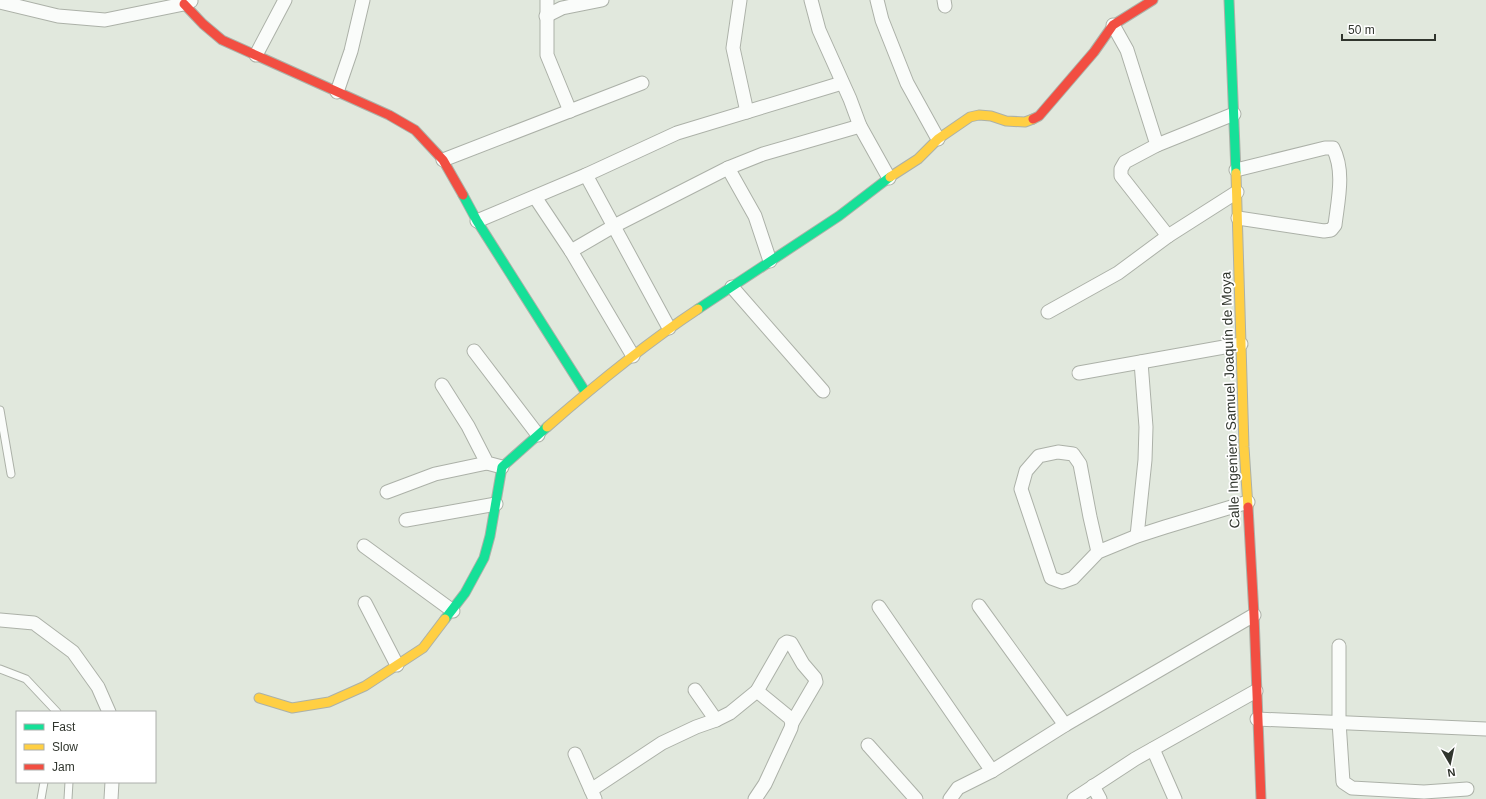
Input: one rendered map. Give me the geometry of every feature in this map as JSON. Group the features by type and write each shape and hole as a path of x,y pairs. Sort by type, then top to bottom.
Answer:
{"street":[{"path":"256,55 285,0"},
{"path":"337,92 351,51 363,0"},
{"path":"547,0 547,55 570,111"},
{"path":"546,16 562,8 602,0"},
{"path":"740,0 733,48 747,112"},
{"path":"811,0 819,30 850,99 860,126 889,178"},
{"path":"877,0 882,20 907,83 938,139"},
{"path":"259,698 292,708 329,702 365,686 423,648 465,593 484,558 490,536 502,467 538,435 586,393 669,328 839,216 889,178 918,159 938,139 970,117 979,115 991,116 1006,121 1025,122 1039,116 1094,52 1112,25 1153,0"},
{"name":"Calle Ingeniero Samuel Joaquín de Moya","path":"1228,0 1238,218 1244,447 1254,615 1261,799"},
{"path":"0,2 58,16 105,20 188,2 203,24 222,40 389,115 415,130 443,160 478,221 586,393"},
{"path":"1112,25 1127,50 1157,145"},
{"path":"443,160 642,83"},
{"path":"478,221 586,176 677,133 842,83"},
{"path":"1168,236 1121,176 1121,169 1125,162 1157,145 1234,114"},
{"path":"570,251 614,226 728,168 763,154 860,126"},
{"path":"1236,170 1325,148 1333,148 1337,157 1340,181 1335,225 1330,230 1324,231 1238,218"},
{"path":"728,168 755,216 770,261"},
{"path":"586,176 669,328"},
{"path":"1048,312 1118,273 1168,236 1237,192"},
{"path":"534,197 570,251 633,356"},
{"path":"732,287 823,391"},
{"path":"1079,373 1241,344"},
{"path":"474,351 538,435"},
{"path":"1137,536 1145,460 1146,427 1141,362"},
{"path":"442,385 468,426 487,463"},
{"path":"1098,552 1080,464 1073,454 1058,452 1039,456 1026,471 1020,488 1051,578 1062,582 1073,578 1098,552 1137,536 1248,502"},
{"path":"387,492 435,474 487,463 502,467"},
{"path":"406,520 496,504"},
{"path":"364,546 452,611"},
{"path":"365,603 397,665"},
{"path":"980,606 1064,725"},
{"path":"879,607 992,771"},
{"path":"950,799 958,788 992,771 1064,725 1254,615"},
{"path":"0,620 34,623 73,652 98,687 110,711"},
{"path":"575,754 593,794 662,743 730,713 757,691 784,644 787,642 791,643 803,664 815,678 816,682 792,723 765,784 755,799"},
{"path":"1339,646 1339,722 1343,782 1352,788 1424,792 1467,789"},
{"path":"695,690 716,720"},
{"path":"757,691 790,718 792,723"},
{"path":"1074,799 1135,759 1256,691"},
{"path":"1257,719 1486,729"},
{"path":"868,745 916,799"},
{"path":"1153,749 1175,799"},
{"path":"111,799 112,783"},
{"path":"1093,786 1100,799"}],"lane":[{"path":"0,410 11,474"},
{"path":"0,669 26,679 56,711"},
{"path":"41,799 44,783"},
{"path":"68,799 69,783"}],"traffic: fast":[{"path":"1229,0 1236,173"},
{"path":"698,309 839,216 890,177"},
{"path":"463,195 477,221 586,393"},
{"path":"445,619 465,593 484,558 490,536 502,467 547,427"}],"traffic: slow":[{"path":"890,177 918,159 938,139 970,117 979,115 991,116 1006,121 1025,122 1033,119"},
{"path":"1236,173 1244,447 1248,507"},
{"path":"547,427 621,365 698,309"},
{"path":"259,698 292,708 329,702 365,686 423,648 445,619"}],"traffic: jam":[{"path":"1033,119 1039,116 1094,52 1113,25 1153,0"},
{"path":"184,4 203,24 222,40 389,115 415,130 443,160 463,195"},
{"path":"1248,507 1261,799"}]}
